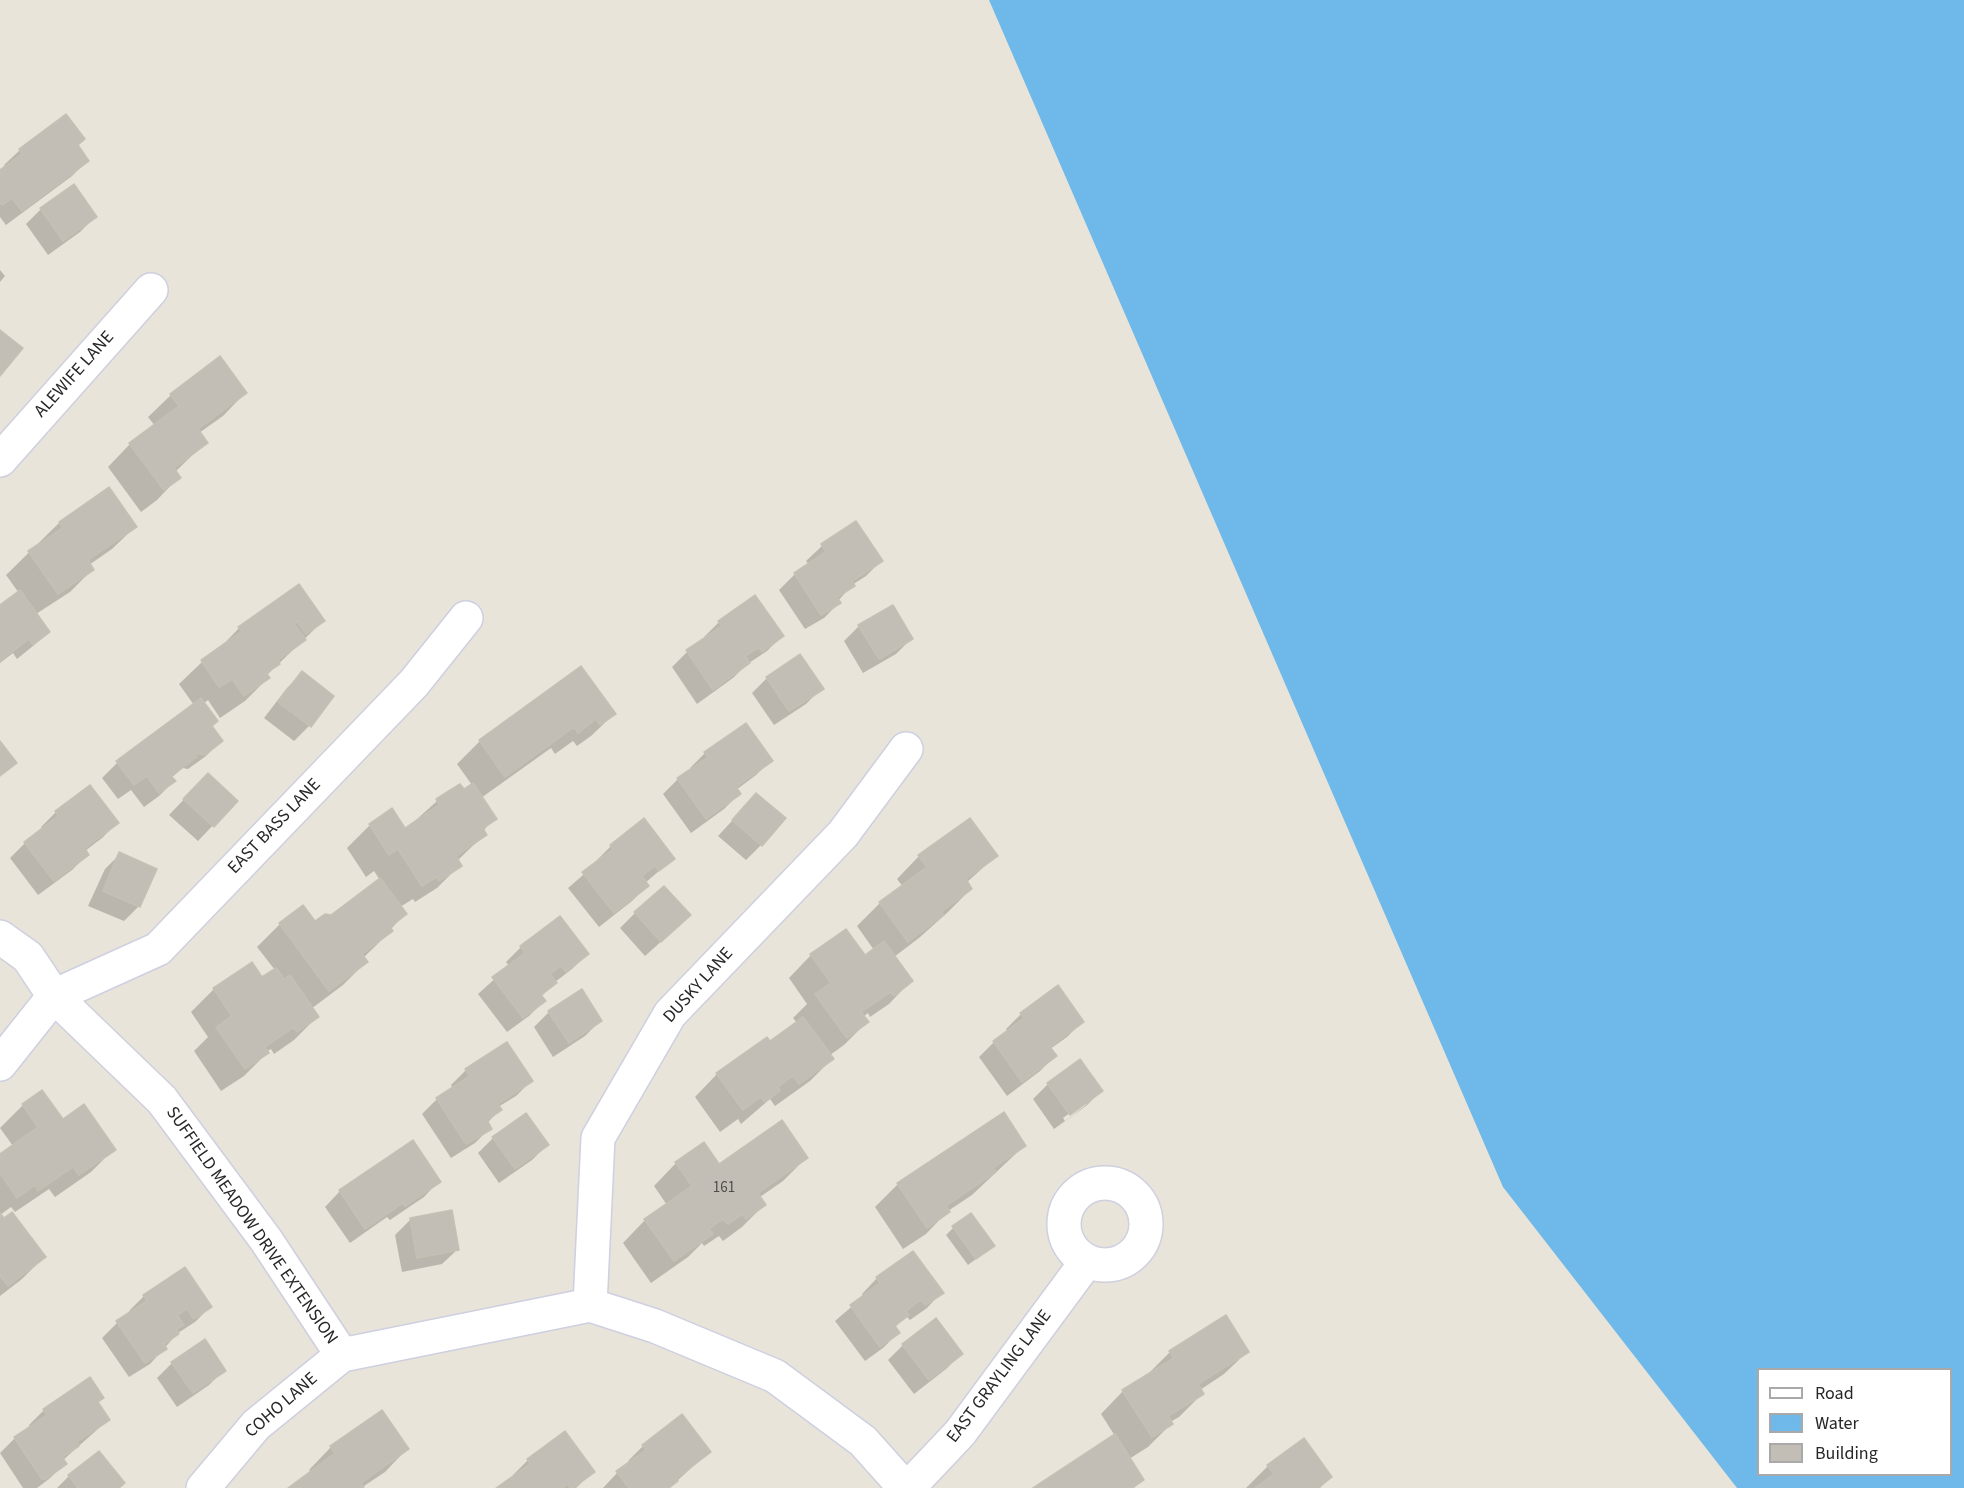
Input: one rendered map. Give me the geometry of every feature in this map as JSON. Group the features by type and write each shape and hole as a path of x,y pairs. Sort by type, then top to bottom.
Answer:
{"street":[{"name":"ALEWIFE LANE","path":"0,460 151,290"},
{"name":"EAST BASS LANE","path":"54,996 158,949 414,683 466,618"},
{"name":"DUSKY LANE","path":"590,1305 598,1138 670,1014 843,834 906,749"},
{"name":"SUFFIELD MEADOW DRIVE EXTENSION","path":"0,937 28,957 54,996 162,1100 266,1240 342,1355 590,1305 655,1326 775,1376 863,1441 907,1488"},
{"path":"0,1064 54,996"},
{"name":"EAST GRAYLING LANE","path":"907,1488 960,1433 1087,1261"},
{"name":"COHO LANE","path":"203,1488 256,1425 342,1355"}],"water":[{"path":"989,0 1964,0 1964,1488 1737,1488 1503,1187"}],"building":[{"path":"66,114 85,139 78,145 89,161 22,211 12,198 2,205 0,203 0,170 22,154 19,149"},
{"path":"74,184 97,217 63,241 40,208"},
{"path":"0,330 23,348 0,376"},
{"path":"220,356 247,393 198,429 208,443 174,468 181,478 164,490 129,443 179,406 170,394"},
{"path":"109,487 137,527 88,560 94,570 58,594 28,551 63,528 59,522"},
{"path":"856,521 883,561 852,581 855,586 837,597 841,603 821,615 794,573 826,552 821,544"},
{"path":"299,584 325,621 306,634 297,621 294,624 306,640 278,660 280,664 266,673 270,678 244,696 232,679 219,687 201,660 242,631 238,627"},
{"path":"20,590 50,632 33,645 29,639 0,661 0,605"},
{"path":"755,595 784,636 762,652 759,647 745,656 750,663 713,690 686,650 722,626 718,621"},
{"path":"893,605 913,639 879,659 858,625"},
{"path":"800,654 824,689 789,711 766,677"},
{"path":"581,666 616,714 600,725 596,719 578,733 574,727 505,777 479,740"},
{"path":"302,671 334,696 311,727 278,702"},
{"path":"201,698 218,721 212,726 223,741 205,755 193,753 197,757 171,776 176,781 159,793 147,776 134,785 116,761"},
{"path":"746,723 773,761 736,787 741,794 706,819 677,778 708,757 704,752"},
{"path":"0,741 17,763 0,776"},
{"path":"208,773 238,801 214,827 183,799"},
{"path":"473,783 497,819 483,828 487,835 456,856 462,866 439,881 436,877 422,886 398,849 389,855 369,824 392,808 405,828 439,805 436,799 460,784 464,789"},
{"path":"90,785 119,823 85,848 89,855 54,881 24,842 58,816 55,811"},
{"path":"756,793 786,818 762,846 732,820"},
{"path":"644,818 675,859 659,871 655,866 642,876 649,886 614,913 582,872 613,849 610,845"},
{"path":"970,818 998,856 966,879 972,889 941,912 944,915 908,942 879,902 927,867 918,855"},
{"path":"119,852 157,869 140,907 103,891"},
{"path":"380,878 407,914 390,927 393,931 362,954 368,962 329,991 279,923 303,905 315,921 325,914 331,915"},
{"path":"664,886 691,915 661,942 634,912"},
{"path":"560,916 589,954 566,972 561,966 550,974 557,983 541,995 546,1001 523,1018 492,977 525,953 520,946"},
{"path":"846,929 865,955 884,941 913,981 894,996 891,992 861,1012 869,1022 847,1038 815,994 831,983 810,954"},
{"path":"252,962 262,977 276,968 284,979 290,975 319,1017 297,1032 294,1027 265,1047 269,1053 245,1069 216,1027 232,1016 213,988"},
{"path":"1058,985 1084,1022 1050,1047 1057,1056 1022,1082 993,1041 1024,1018 1020,1013"},
{"path":"582,989 602,1021 569,1043 548,1011"},
{"path":"803,1017 834,1059 799,1084 793,1076 778,1087 780,1091 765,1102 761,1097 743,1110 716,1073 767,1037 770,1041"},
{"path":"507,1042 533,1081 498,1104 502,1110 487,1120 492,1129 466,1144 436,1098 470,1076 465,1069"},
{"path":"1080,1059 1103,1091 1070,1115 1047,1083"},
{"path":"42,1090 63,1119 84,1104 116,1150 79,1175 73,1167 38,1191 35,1185 17,1198 0,1173 0,1154 38,1127 22,1104"},
{"path":"1004,1112 1026,1146 993,1168 996,1172 946,1206 950,1212 927,1228 897,1183"},
{"path":"526,1113 549,1145 515,1169 492,1137"},
{"path":"782,1120 808,1158 758,1193 766,1205 746,1219 743,1214 728,1224 723,1219 709,1229 713,1234 674,1261 644,1219 692,1186 675,1162 704,1142 719,1164"},
{"path":"413,1140 441,1182 405,1206 403,1203 365,1229 339,1190"},
{"path":"452,1210 459,1250 417,1258 410,1218"},
{"path":"12,1212 46,1257 8,1286 0,1276 0,1213 4,1218"},
{"path":"971,1213 995,1246 976,1259 952,1226"},
{"path":"913,1251 944,1293 925,1305 921,1300 906,1311 909,1315 895,1326 900,1333 880,1347 850,1305 880,1283 876,1277"},
{"path":"185,1267 212,1307 194,1319 187,1309 177,1315 184,1325 176,1329 179,1334 164,1344 167,1349 145,1363 116,1321 147,1301 143,1295"},
{"path":"1226,1315 1249,1352 1198,1384 1204,1394 1168,1416 1173,1424 1152,1437 1122,1390 1174,1358 1169,1351"},
{"path":"936,1318 963,1354 929,1380 902,1344"},
{"path":"205,1339 226,1371 193,1393 171,1362"},
{"path":"90,1377 104,1398 98,1402 110,1420 77,1442 79,1446 62,1457 67,1464 46,1479 42,1479 14,1437 47,1415 43,1409"},
{"path":"382,1410 409,1449 361,1483 364,1487 288,1488 335,1453 330,1446"},
{"path":"682,1414 711,1452 677,1478 678,1481 669,1488 629,1488 616,1471 646,1450 642,1445"},
{"path":"565,1431 595,1472 573,1488 570,1488 568,1484 562,1488 496,1488 530,1464 527,1459"},
{"path":"1115,1434 1144,1480 1132,1488 1033,1488"},
{"path":"1304,1438 1332,1477 1318,1488 1255,1488 1274,1474 1267,1465"},
{"path":"99,1451 125,1483 119,1488 78,1488 68,1475"}]}
